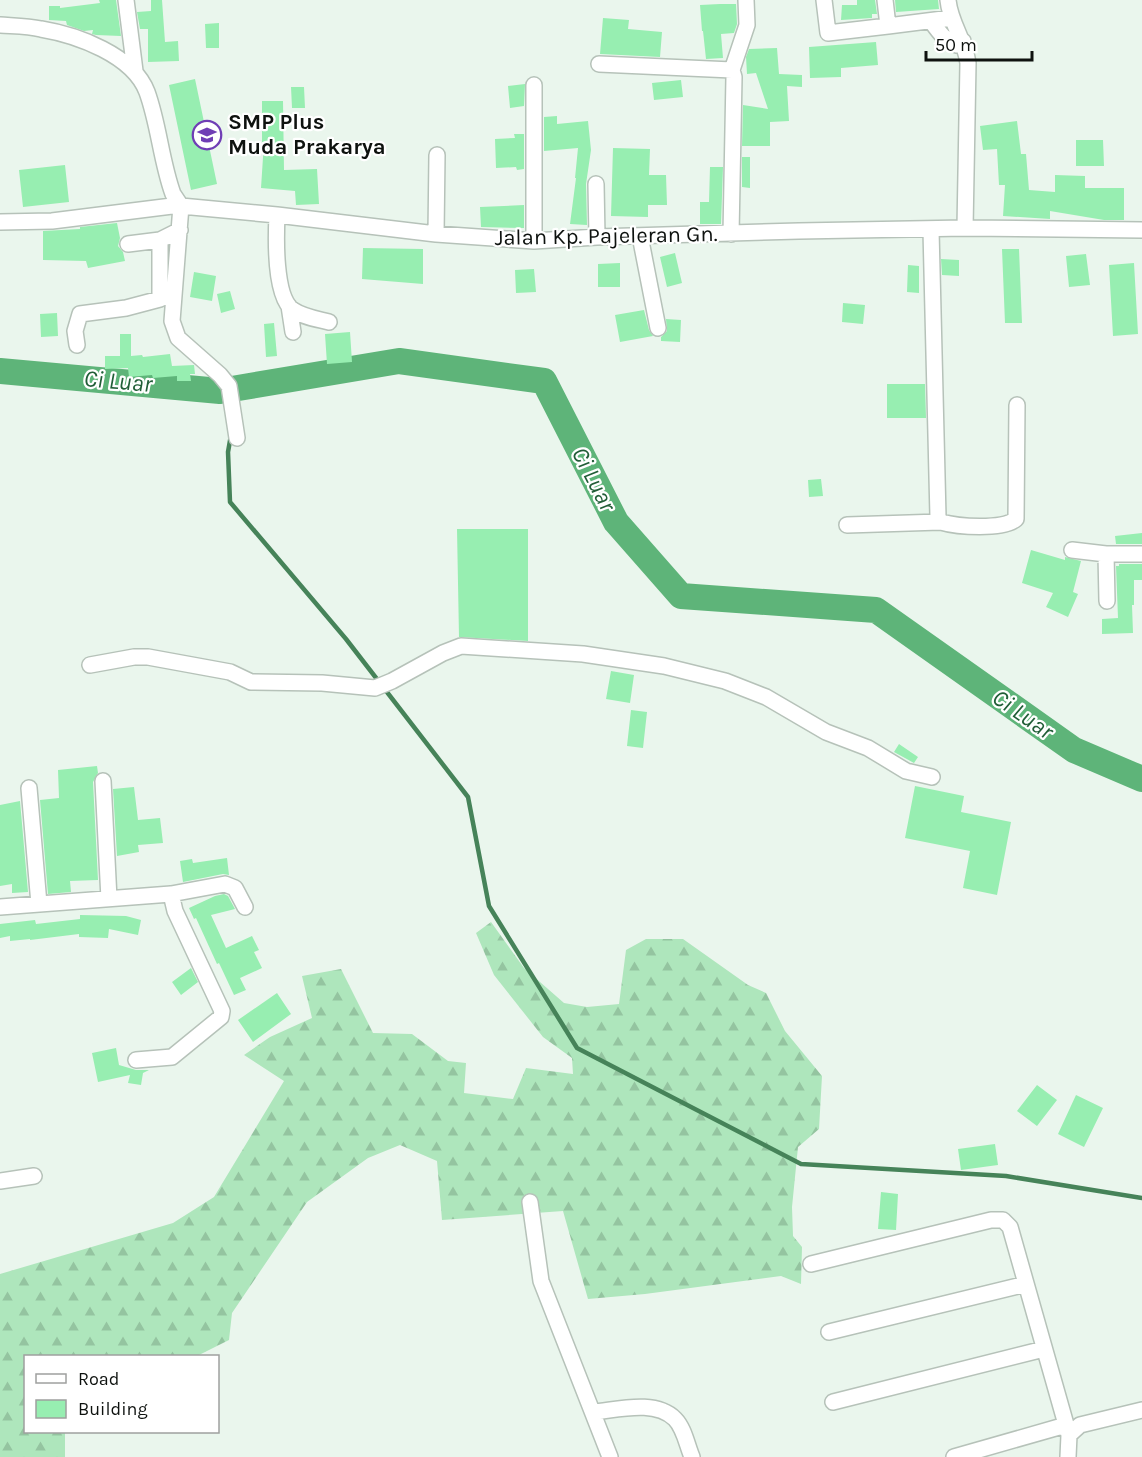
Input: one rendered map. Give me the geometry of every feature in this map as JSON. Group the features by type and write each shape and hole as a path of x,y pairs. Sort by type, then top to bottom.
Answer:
{"street":[{"path":"126,0 135,71"},
{"path":"731,234 734,77 732,70 747,26 746,0"},
{"path":"824,0 828,33 951,18"},
{"path":"885,0 888,26"},
{"path":"948,0 951,18 963,41 968,63 965,228"},
{"path":"931,21 942,37 957,45 963,41"},
{"path":"0,25 42,29 96,46 123,61 135,71 146,90 171,189 181,205 172,321 178,338 230,386 237,438"},
{"path":"599,64 732,70"},
{"path":"534,85 534,241"},
{"path":"436,234 437,155"},
{"path":"596,184 597,237"},
{"name":"Jalan Kp. Pajeleran Gn.","path":"0,222 52,221 181,205 436,234 534,241 799,231 965,228 1142,230"},
{"path":"277,215 276,241 286,303 303,315 329,322"},
{"path":"128,244 160,240 180,230"},
{"path":"931,230 938,517 940,522"},
{"path":"640,236 658,328"},
{"path":"77,345 75,331 80,314 126,308 160,299 160,240"},
{"path":"289,306 293,332"},
{"path":"847,525 940,522 995,526 1010,523 1016,519 1017,405"},
{"path":"1072,550 1106,554 1142,554"},
{"path":"1106,554 1107,601"},
{"path":"90,665 134,657 148,657 230,672 250,682 322,683 375,688 461,646 583,654 664,666 724,681 766,697 826,732 868,748 906,771 932,777"},
{"path":"103,781 109,899"},
{"path":"29,788 39,904"},
{"path":"0,907 171,894 225,884 236,888 245,907"},
{"path":"136,1060 172,1057 221,1017 222,1011 175,911 171,894"},
{"path":"0,1181 34,1176"},
{"path":"530,1202 541,1281 610,1457"},
{"path":"811,1264 991,1220 1003,1220 1010,1227 1067,1430 1068,1457"},
{"path":"829,1332 1026,1284"},
{"path":"833,1401 1044,1349"},
{"path":"593,1412 651,1408 663,1411 674,1418 680,1427 692,1457"},
{"path":"954,1457 1142,1410"}],"green space":[{"path":"491,922 524,968 564,1003 587,1007 619,1004 626,950 646,939 683,939 748,985 766,993 785,1031 822,1076 819,1129 798,1147 792,1207 793,1236 802,1247 801,1284 781,1276 588,1299 563,1211 442,1220 437,1161 400,1145 368,1158 307,1202 232,1313 229,1340 199,1355 24,1355 24,1433 65,1433 65,1457 0,1457 0,1274 173,1223 214,1197 284,1081 244,1055 270,1037 312,1018 302,976 341,969 373,1033 412,1034 448,1061 466,1063 464,1093 513,1099 526,1068 573,1074 572,1058 543,1037 494,975 476,933"}],"building":[{"path":"99,0 116,0 121,36 96,35 92,34 93,30 84,31 67,25 66,21 49,20 49,6 60,6 60,8 100,3"},
{"path":"151,0 162,0 165,42 178,41 179,61 148,62 148,29 140,29 137,12 151,11"},
{"path":"857,0 875,0 877,14 872,14 872,18 841,20 842,5 857,5"},
{"path":"895,0 938,0 939,9 896,12"},
{"path":"736,4 737,24 734,33 721,34 723,58 706,59 700,5"},
{"path":"603,18 629,20 628,29 662,32 660,57 600,54"},
{"path":"219,23 219,48 206,48 205,24"},
{"path":"876,42 878,65 841,68 841,77 810,78 809,47"},
{"path":"777,48 779,74 802,75 802,87 787,86 789,121 770,122 770,146 742,146 743,105 768,109 756,73 747,74 746,57 749,49"},
{"path":"195,79 217,184 191,190 169,85"},
{"path":"681,80 683,97 654,100 652,83"},
{"path":"525,84 524,106 510,108 508,86"},
{"path":"291,87 304,87 305,108 292,108"},
{"path":"262,101 283,101 284,170 317,169 319,204 296,205 295,191 261,188 264,142 262,142"},
{"path":"557,116 557,124 588,121 591,150 586,184 587,225 570,224 578,148 544,151 544,117"},
{"path":"1017,121 1021,154 1026,154 1029,190 1055,192 1055,175 1085,176 1085,188 1124,188 1124,220 1104,220 1050,211 1050,219 1003,216 1005,185 999,185 997,149 983,150 980,126"},
{"path":"514,134 524,134 524,169 496,168 495,139 515,138"},
{"path":"1076,140 1103,140 1104,166 1076,166"},
{"path":"613,148 650,149 649,175 666,175 667,205 648,205 648,217 611,216"},
{"path":"742,157 750,157 750,188 742,187"},
{"path":"65,165 69,202 23,207 19,170"},
{"path":"710,167 723,167 721,224 700,224 700,202 709,202"},
{"path":"524,205 524,228 481,227 480,207"},
{"path":"117,223 120,238 118,246 123,252 125,261 88,268 86,261 43,260 43,231 80,229 80,227"},
{"path":"363,248 423,249 423,284 362,279"},
{"path":"1002,249 1019,249 1022,323 1005,323"},
{"path":"675,253 682,283 667,287 660,257"},
{"path":"1086,254 1090,285 1069,287 1066,256"},
{"path":"941,259 959,260 959,276 942,275"},
{"path":"620,263 620,287 598,287 598,264"},
{"path":"1134,263 1138,334 1113,336 1109,265"},
{"path":"908,265 919,266 919,293 907,292"},
{"path":"534,269 536,292 516,293 515,270"},
{"path":"194,272 216,276 212,301 190,297"},
{"path":"230,291 235,309 221,313 217,294"},
{"path":"843,303 865,305 863,324 842,322"},
{"path":"644,310 649,330 653,336 620,342 615,315"},
{"path":"57,313 58,336 41,337 40,314"},
{"path":"666,319 681,320 680,342 661,341 661,337 667,331"},
{"path":"274,323 277,356 266,357 264,324"},
{"path":"350,332 352,362 327,364 325,334"},
{"path":"120,334 131,334 131,356 170,354 172,366 194,365 195,374 190,374 191,381 177,381 177,376 129,377 128,368 105,369 105,356 120,356"},
{"path":"887,384 925,384 926,418 887,418"},
{"path":"821,479 823,496 809,497 808,480"},
{"path":"457,529 528,529 528,641 459,637"},
{"path":"1142,533 1142,544 1116,544 1115,536"},
{"path":"1031,550 1065,560 1065,557 1081,561 1073,592 1078,594 1068,617 1046,607 1053,593 1022,583"},
{"path":"1142,564 1142,580 1134,580 1133,633 1102,634 1102,619 1118,618 1116,566"},
{"path":"611,671 634,675 630,703 606,699"},
{"path":"631,710 647,712 643,748 627,746"},
{"path":"899,744 918,757 914,763 894,752"},
{"path":"97,766 98,773 93,782 98,880 70,881 71,892 48,894 40,800 59,798 58,770"},
{"path":"915,786 964,796 961,812 1011,822 997,895 963,888 970,851 905,838"},
{"path":"134,787 138,820 160,818 163,843 138,845 139,852 117,856 113,789"},
{"path":"20,801 28,892 12,893 12,884 0,886 0,805"},
{"path":"227,858 229,875 223,874 183,882 180,861 192,859 193,863"},
{"path":"224,894 228,896 235,909 211,915 226,948 252,936 259,950 254,952 262,968 240,978 246,990 234,995 189,908"},
{"path":"80,915 126,916 141,920 138,935 109,929 108,938 79,937 79,934 30,940 10,941 10,936 0,938 0,924 35,920 36,924 80,919"},
{"path":"191,968 198,982 181,995 172,982"},
{"path":"277,993 291,1014 253,1042 238,1020"},
{"path":"116,1048 119,1065 136,1070 149,1070 143,1073 141,1085 128,1083 130,1075 98,1082 92,1053"},
{"path":"1037,1085 1057,1100 1037,1126 1017,1111"},
{"path":"1076,1095 1103,1108 1084,1147 1058,1134"},
{"path":"995,1144 998,1165 961,1170 958,1149"},
{"path":"881,1192 898,1194 896,1230 878,1229"}],"waterway":[{"name":"Ci Luar","path":"0,371 220,391 399,361 544,381 616,522 681,596 876,610 1074,750 1142,779"},
{"path":"237,400 239,388"},
{"path":"231,435 228,452 230,502 346,639 468,797 489,906 577,1048 801,1164 1006,1176 1142,1198"}],"place":[{"name":"SMP Plus Muda Prakarya","path":"207,135"}]}
